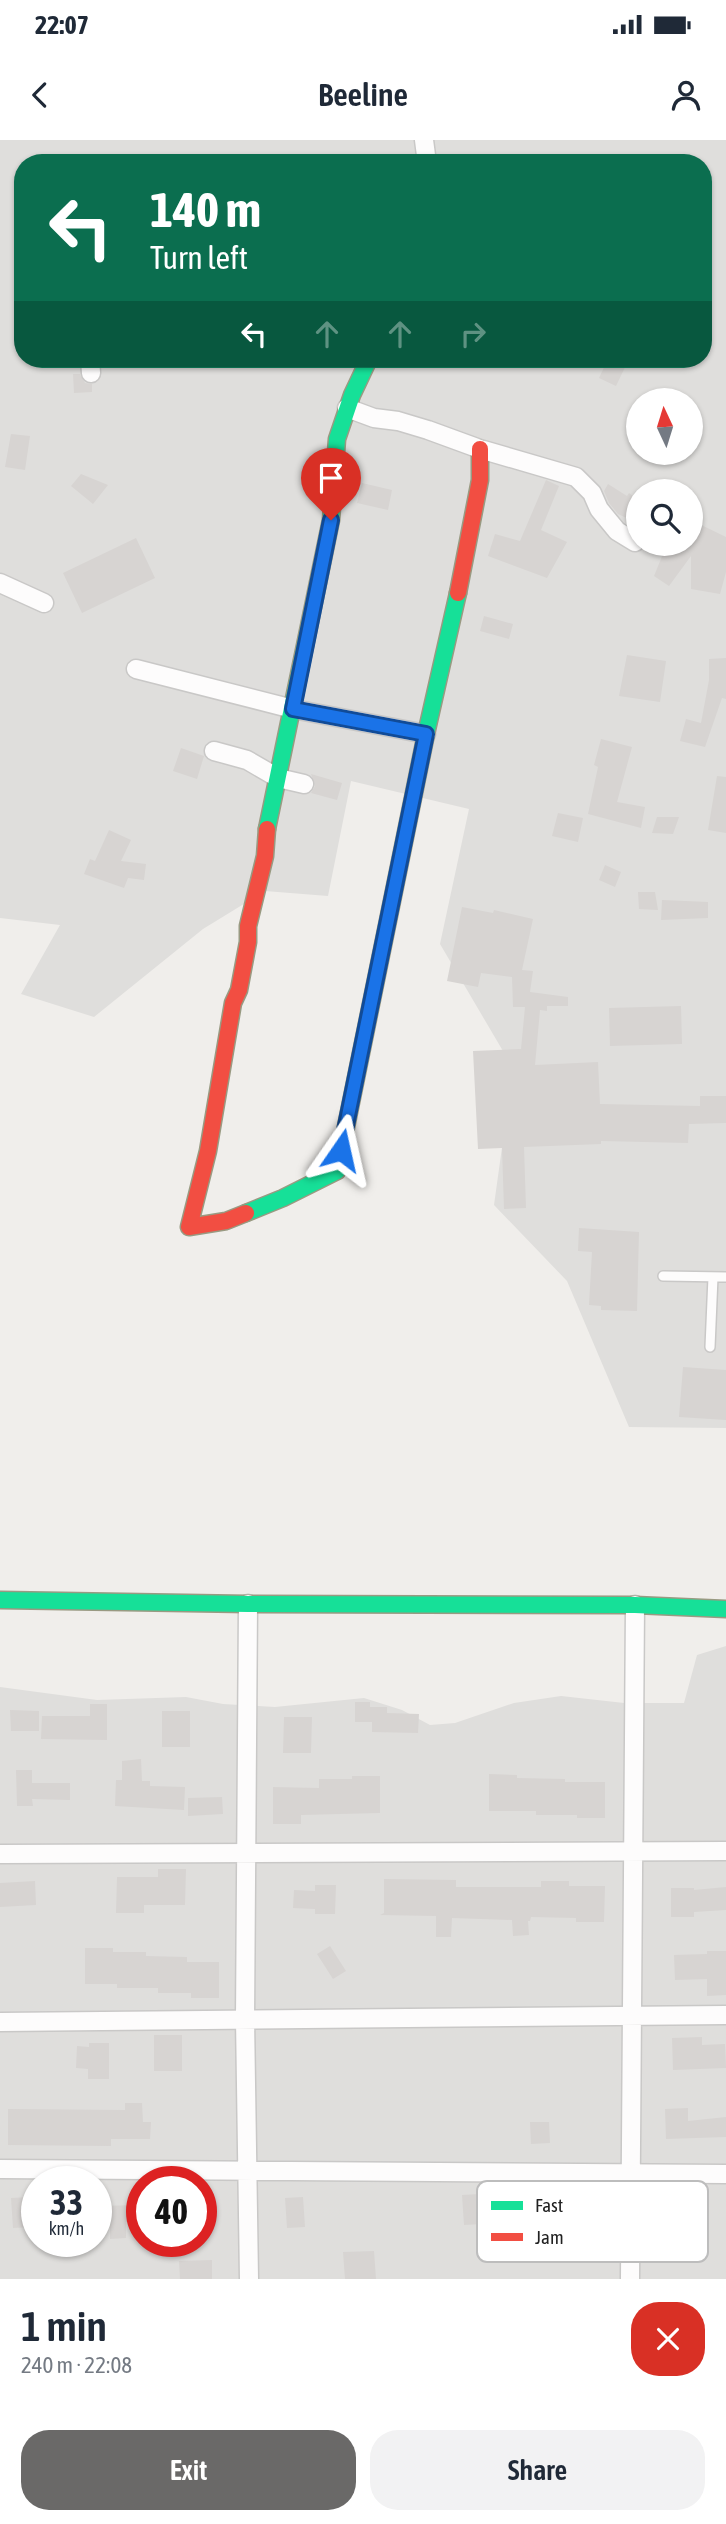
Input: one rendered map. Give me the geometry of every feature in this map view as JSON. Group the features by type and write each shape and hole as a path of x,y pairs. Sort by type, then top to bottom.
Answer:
{"street":[{"path":"365,368 337,439 331,520 267,823 265,856 248,926 248,942 239,990 233,1003 208,1151 189,1227 226,1221 283,1198 337,1171 480,481 480,449"},
{"path":"348,408 374,418 398,421 428,430 480,449 576,477 592,493 599,509 617,531 626,536"},
{"path":"0,583 44,603"},
{"path":"136,669 293,709 426,734"},
{"path":"214,751 247,760 278,778 304,784"},
{"path":"0,1600 635,1605 726,1609"},
{"path":"248,1604 245,2019 248,2279"},
{"path":"631,2181 635,1605"},
{"path":"0,1854 726,1851"},
{"path":"0,2022 726,2015"},
{"path":"0,2169 726,2174"}],"lane":[{"path":"663,1276 726,1277"},
{"path":"710,1347 713,1277"}],"shaded area":[{"path":"0,140 726,140 726,1428 629,1427 567,1281 494,1205 513,1068 440,944 469,809 351,781 328,896 265,891 203,929 94,1017 21,994 60,925 0,918"},
{"path":"726,1646 726,2279 0,2279 0,1687 97,1700 186,1697 223,1704 275,1707 364,1698 402,1710 430,1725 455,1723 514,1703 561,1696 624,1703 684,1703 697,1655"}],"building":[{"path":"604,368 625,368 616,386 599,378"},
{"path":"73,374 80,374 85,383 92,384 92,392 74,393"},
{"path":"11,434 30,436 25,470 5,467"},
{"path":"81,474 108,485 93,504 71,486"},
{"path":"546,480 559,486 541,530 567,542 547,578 488,556 495,534 520,541"},
{"path":"362,483 392,490 388,510 357,503"},
{"path":"608,484 626,495 626,518 618,514 604,491"},
{"path":"703,526 726,537 726,572 720,594 691,589 691,556 703,556"},
{"path":"136,538 155,578 82,613 63,573"},
{"path":"662,556 691,556 669,586 654,576"},
{"path":"484,616 513,624 509,639 480,631"},
{"path":"627,655 666,661 660,702 619,696"},
{"path":"726,658 726,699 722,698 705,747 680,741 686,719 701,723 709,680 709,659"},
{"path":"601,739 632,747 617,802 645,807 641,828 588,814 598,767 594,765"},
{"path":"181,748 204,756 197,779 173,771"},
{"path":"311,774 342,783 337,800 311,793 315,786"},
{"path":"717,776 726,777 726,833 708,830"},
{"path":"558,813 583,818 578,842 552,836"},
{"path":"657,817 679,817 673,834 652,833"},
{"path":"109,830 131,840 121,861 146,864 144,880 128,878 124,888 84,874 90,859 95,861"},
{"path":"605,865 621,872 615,887 599,880"},
{"path":"638,892 655,892 658,910 639,909"},
{"path":"662,900 708,902 708,918 661,920"},
{"path":"462,907 493,913 494,910 533,919 522,970 533,971 530,992 568,997 568,1006 547,1006 547,1011 540,1010 535,1065 598,1062 600,1104 700,1106 700,1096 726,1096 726,1123 689,1124 688,1143 601,1141 601,1144 524,1147 526,1208 504,1209 502,1148 478,1149 473,1051 521,1049 525,1007 513,1007 512,977 481,973 478,987 447,981"},
{"path":"681,1006 682,1044 610,1046 609,1008"},
{"path":"579,1228 639,1232 637,1311 601,1310 601,1306 589,1305 592,1252 578,1251"},
{"path":"683,1367 726,1370 726,1420 679,1417"},
{"path":"355,1702 370,1702 370,1707 387,1707 387,1713 419,1714 418,1733 372,1732 372,1722 355,1722"},
{"path":"90,1704 107,1704 107,1740 41,1739 42,1716 90,1716"},
{"path":"10,1710 39,1711 39,1731 11,1731"},
{"path":"162,1711 190,1711 190,1747 162,1747"},
{"path":"284,1717 312,1717 311,1753 283,1753"},
{"path":"141,1759 142,1781 150,1781 150,1786 185,1787 184,1810 115,1806 116,1780 122,1780 122,1761"},
{"path":"16,1770 32,1770 32,1783 70,1783 70,1800 32,1799 33,1806 17,1806"},
{"path":"489,1774 517,1775 517,1778 565,1779 565,1782 605,1782 605,1818 536,1815 536,1811 489,1811"},
{"path":"352,1776 380,1776 380,1813 301,1815 301,1824 273,1824 273,1787 319,1788 319,1779 352,1779"},
{"path":"222,1797 223,1814 188,1816 188,1798"},
{"path":"158,1869 186,1869 185,1905 144,1905 144,1913 116,1913 117,1877 158,1877"},
{"path":"384,1879 456,1880 456,1887 541,1887 541,1881 569,1881 569,1886 605,1886 604,1922 531,1917 528,1921 529,1935 513,1936 512,1920 452,1918 451,1937 436,1937 436,1916 380,1915 384,1913"},
{"path":"35,1881 36,1905 0,1907 0,1883"},
{"path":"315,1885 336,1885 335,1914 315,1914 315,1909 293,1908 294,1890 315,1891"},
{"path":"726,1887 726,1910 694,1912 694,1917 671,1917 671,1888 694,1890"},
{"path":"330,1946 346,1971 333,1979 317,1954"},
{"path":"85,1948 113,1948 113,1952 146,1952 146,1956 187,1957 187,1962 219,1962 219,1998 191,1998 191,1993 158,1993 158,1988 117,1988 117,1984 85,1984"},
{"path":"707,1951 726,1951 726,1995 707,1996 707,1979 675,1980 674,1955 707,1954"},
{"path":"154,2035 182,2035 182,2071 154,2071"},
{"path":"702,2037 702,2045 725,2044 726,2068 673,2070 672,2038"},
{"path":"89,2043 109,2043 109,2079 88,2079 88,2069 76,2068 77,2046 89,2047"},
{"path":"125,2103 142,2103 143,2122 151,2122 150,2139 111,2139 111,2146 8,2145 8,2109 125,2110"},
{"path":"688,2108 688,2121 726,2117 726,2137 666,2139 665,2109"},
{"path":"530,2122 549,2122 550,2143 531,2144"},
{"path":"477,2194 477,2224 464,2225 462,2195"},
{"path":"21,2197 21,2228 13,2228 11,2198"},
{"path":"303,2197 305,2227 287,2228 285,2198"},
{"path":"126,2205 126,2238 112,2239 112,2206"},
{"path":"374,2251 376,2279 345,2279 343,2252"},
{"path":"212,2260 212,2279 180,2279 179,2261"}],"traffic: fast":[{"path":"267,829 331,520 337,439 365,368"},
{"path":"246,1213 337,1171 426,734 458,593"},
{"path":"0,1600 635,1605 726,1609"}],"traffic: jam":[{"path":"458,593 480,480 480,449"},
{"path":"246,1213 226,1221 189,1227 208,1151 233,1003 239,990 248,942 248,926 265,856 267,829"}],"route":[{"path":"331,520 293,709 426,734 341,1150"}]}
